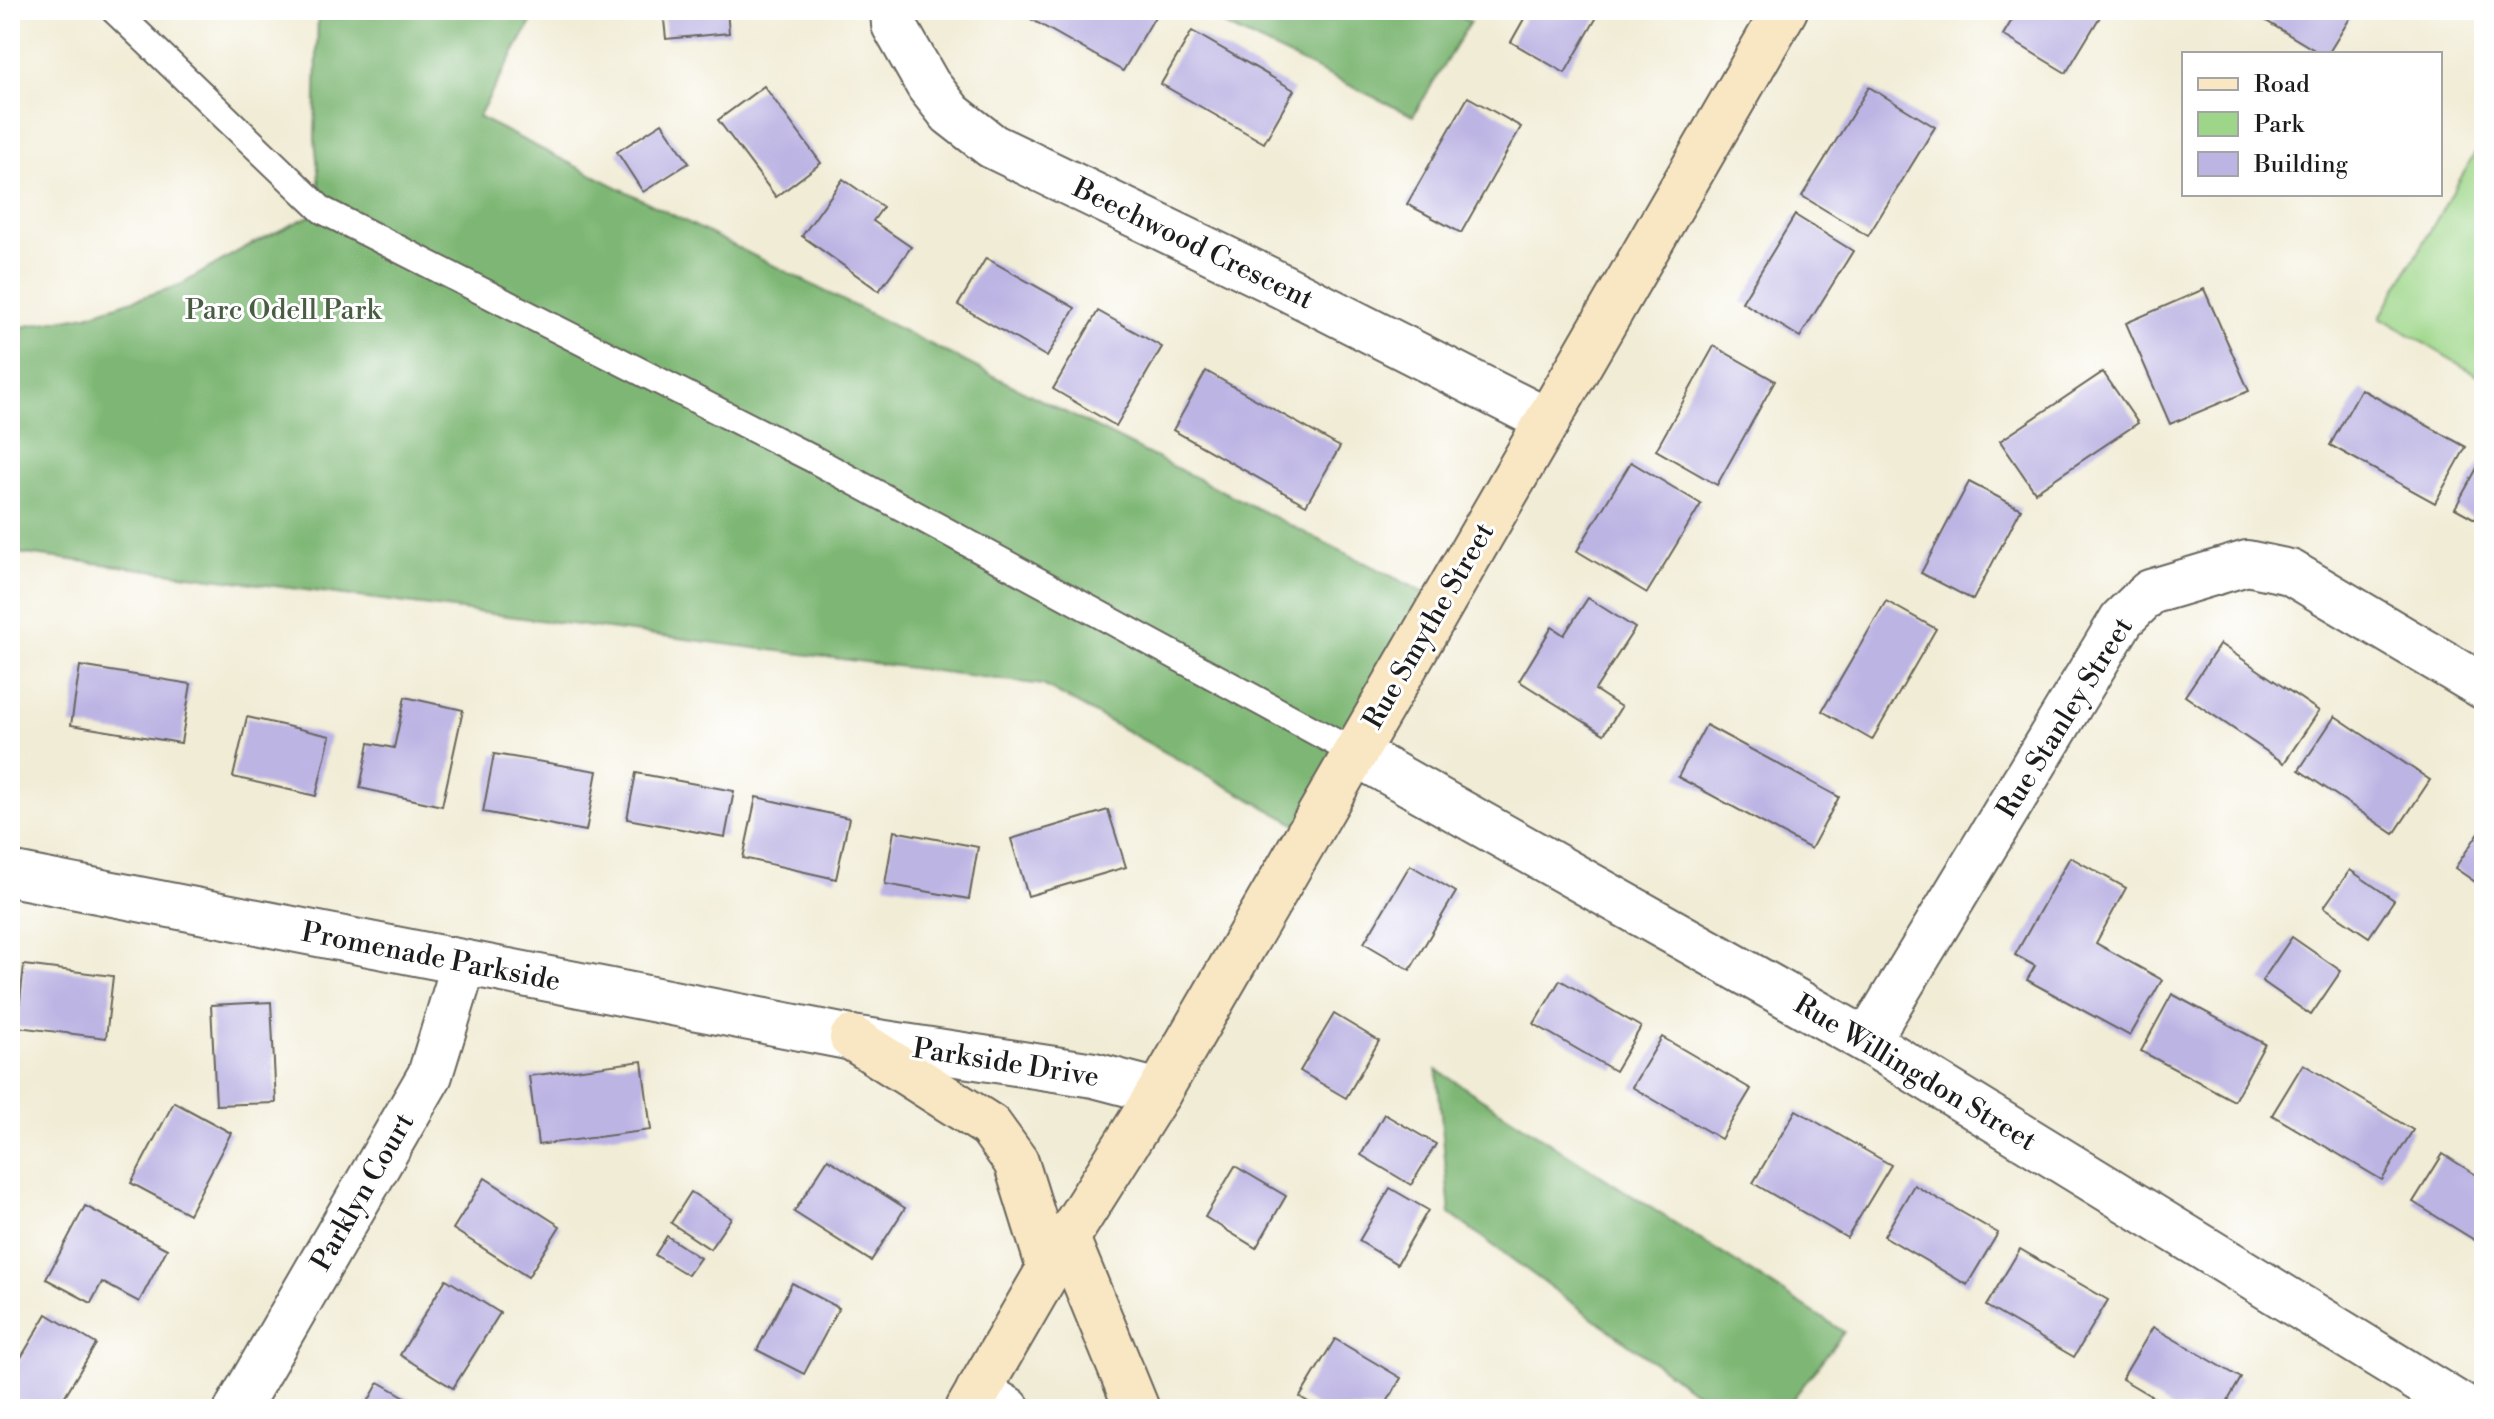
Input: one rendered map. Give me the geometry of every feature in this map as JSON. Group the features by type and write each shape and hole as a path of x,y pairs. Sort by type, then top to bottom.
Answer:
{"main road":[{"name":"Rue Smythe Street","path":"985,1403 1058,1253 1159,1092 1785,10"},
{"path":"852,1038 990,1126 1016,1162 1058,1253 1095,1301 1137,1409"}],"street":[{"name":"Beechwood Crescent","path":"893,10 894,25 928,85 951,114 992,146 1268,279 1548,421"},
{"name":"Rue Stanley Street","path":"1867,1041 2122,619 2150,592 2247,563 2290,572 2484,687"},
{"name":"Rue Willingdon Street","path":"1355,753 1867,1041 2466,1409"},
{"name":"Promenade Parkside","path":"10,874 852,1038"},
{"name":"Parklyn Court","path":"237,1409 430,1075 464,964"},
{"name":"Parkside Drive","path":"852,1038 1094,1075 1159,1092"}],"lane":[{"path":"114,10 322,210 813,459 1355,753"}],"green space":[{"name":"Parc Odell Park","path":"318,10 538,10 478,117 1443,602 1310,832 1043,685 10,552 10,329 87,315 180,285 244,248 322,210 315,139"},
{"path":"1193,10 1448,10 1470,22 1413,116"},
{"path":"2484,138 2484,379 2380,317"},
{"path":"1437,1070 1844,1332 1785,1409 1718,1409 1450,1214"}],"building":[{"path":"663,10 727,10 729,33 666,39"},
{"path":"1015,10 1147,10 1156,15 1123,71"},
{"path":"1529,10 1601,10 1565,73 1511,42"},
{"path":"2018,10 2104,10 2066,73 2003,35"},
{"path":"2248,10 2355,10 2329,52 2318,52"},
{"path":"1192,31 1294,90 1264,143 1161,84"},
{"path":"764,86 821,163 776,197 718,120"},
{"path":"1869,87 1935,127 1868,236 1802,196"},
{"path":"1468,97 1521,127 1461,233 1407,204"},
{"path":"662,123 689,163 643,192 617,152"},
{"path":"843,179 883,207 873,221 911,247 879,291 802,236"},
{"path":"1795,215 1853,251 1800,337 1742,302"},
{"path":"986,258 1075,308 1047,357 958,305"},
{"path":"2204,289 2249,391 2170,424 2126,323"},
{"path":"1098,311 1162,347 1116,426 1053,389"},
{"path":"1714,346 1775,381 1717,485 1656,450"},
{"path":"1206,371 1340,447 1306,505 1173,430"},
{"path":"2103,372 2138,423 2035,492 2000,441"},
{"path":"2361,389 2466,447 2435,503 2330,445"},
{"path":"2482,459 2484,461 2484,524 2455,508"},
{"path":"1631,462 1701,504 1647,593 1577,551"},
{"path":"1969,482 2021,509 1973,600 1921,573"},
{"path":"1588,598 1635,628 1595,690 1621,707 1604,734 1519,681 1552,627 1564,635"},
{"path":"1886,601 1936,629 1872,740 1822,711"},
{"path":"2220,644 2319,711 2284,763 2185,696"},
{"path":"80,666 191,684 181,743 71,725"},
{"path":"405,697 463,710 442,806 360,788 369,743 394,748"},
{"path":"2335,716 2430,780 2394,834 2299,770"},
{"path":"247,717 330,736 316,796 233,777"},
{"path":"1706,725 1839,797 1811,849 1678,777"},
{"path":"494,754 597,771 586,831 483,812"},
{"path":"636,773 734,791 725,837 627,819"},
{"path":"756,797 849,818 836,879 743,858"},
{"path":"1108,810 1126,867 1028,896 1011,839"},
{"path":"2484,825 2484,888 2455,868"},
{"path":"894,831 978,847 969,899 885,884"},
{"path":"2070,857 2126,888 2096,943 2162,980 2130,1036 2027,980 2035,966 2015,955"},
{"path":"1410,865 1456,892 1410,970 1364,943"},
{"path":"2350,870 2394,900 2369,937 2324,907"},
{"path":"2292,937 2341,971 2311,1015 2262,981"},
{"path":"24,965 113,976 106,1038 17,1027"},
{"path":"1560,980 1641,1027 1615,1071 1534,1024"},
{"path":"2172,994 2265,1044 2234,1101 2141,1051"},
{"path":"271,1002 276,1103 216,1105 211,1005"},
{"path":"1334,1014 1379,1041 1346,1098 1300,1071"},
{"path":"1662,1037 1751,1089 1721,1139 1632,1087"},
{"path":"642,1061 651,1130 538,1145 529,1076"},
{"path":"2303,1064 2413,1130 2382,1180 2272,1115"},
{"path":"174,1102 231,1133 189,1214 131,1183"},
{"path":"1796,1110 1891,1165 1847,1238 1753,1183"},
{"path":"1384,1114 1436,1144 1411,1185 1361,1155"},
{"path":"2443,1154 2484,1180 2484,1246 2413,1202"},
{"path":"828,1159 905,1208 871,1261 794,1212"},
{"path":"1235,1166 1286,1196 1256,1248 1205,1217"},
{"path":"485,1178 560,1226 528,1277 453,1229"},
{"path":"1914,1185 1998,1233 1967,1285 1884,1236"},
{"path":"1390,1188 1428,1210 1397,1264 1359,1241"},
{"path":"691,1192 731,1218 710,1249 671,1223"},
{"path":"85,1206 167,1249 139,1302 102,1282 91,1303 46,1279"},
{"path":"667,1236 700,1258 688,1275 655,1255"},
{"path":"2020,1249 2108,1300 2074,1357 1986,1306"},
{"path":"446,1279 500,1313 453,1388 400,1355"},
{"path":"792,1283 839,1308 804,1374 757,1350"},
{"path":"47,1314 96,1344 57,1409 10,1409 10,1376"},
{"path":"2153,1327 2241,1378 2223,1409 2173,1409 2122,1379"},
{"path":"1335,1339 1401,1378 1383,1409 1320,1409 1300,1397"},
{"path":"379,1382 426,1409 364,1409"}]}
